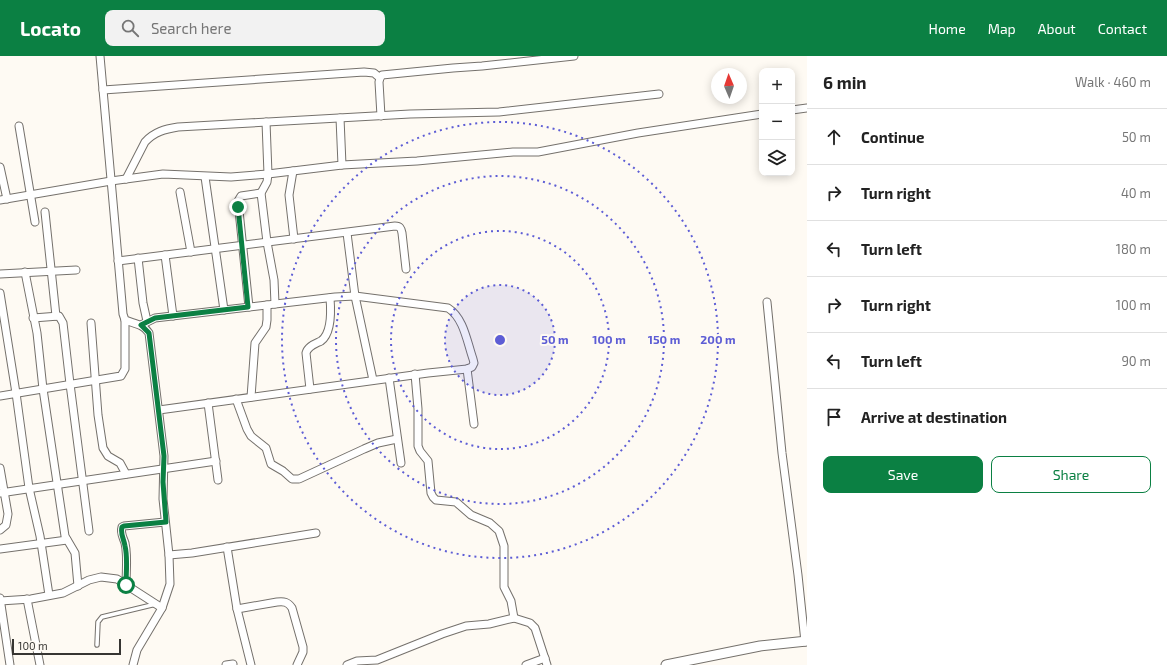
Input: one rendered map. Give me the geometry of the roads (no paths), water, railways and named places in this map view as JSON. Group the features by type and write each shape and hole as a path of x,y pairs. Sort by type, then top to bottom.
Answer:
{"street":[{"path":"0,396 121,376 124,373 125,320 123,314 100,56"},
{"path":"380,78 386,74 574,56"},
{"path":"103,90 364,72 374,73 380,78 381,116"},
{"path":"126,179 145,142 155,133 178,127 381,116 499,112 659,94"},
{"path":"795,110 807,108"},
{"path":"0,167 3,199 163,174 231,177 513,152 538,152 638,133 759,114"},
{"path":"340,118 342,166"},
{"path":"251,397 255,343 266,327 274,280 267,242 261,193 267,182 268,174 266,122"},
{"path":"19,126 35,222"},
{"path":"293,171 289,195 294,239"},
{"path":"205,177 224,310"},
{"path":"180,192 191,252"},
{"path":"248,307 238,207 239,198 244,195 261,193"},
{"path":"45,212 50,271 56,316"},
{"path":"118,261 398,226 402,233 406,269"},
{"path":"347,233 356,296 373,380"},
{"path":"165,255 173,316"},
{"path":"133,665 137,650 170,584 163,488 164,456 149,333 144,323 138,258"},
{"path":"0,274 76,270"},
{"path":"25,272 37,333 43,389 57,484 67,540 75,553 78,586"},
{"path":"0,293 30,488 49,595"},
{"path":"125,320 144,323 155,318 271,304 356,296 448,308 455,313 459,319 473,359 472,367 467,369 415,374 159,410"},
{"path":"310,389 306,352 307,349 320,341 326,335 331,313 330,298"},
{"path":"666,665 760,646 806,642 782,453 767,302"},
{"path":"33,318 56,316 61,317 63,323 89,532"},
{"path":"91,323 98,415 103,448 108,456 120,463 126,474"},
{"path":"467,369 474,424"},
{"path":"415,374 418,409 418,446 428,461 431,493 436,500 456,502 471,514 490,523 499,531 504,546 504,587 511,601 514,618"},
{"path":"389,378 401,463"},
{"path":"236,399 247,429 252,436 266,448 271,464 283,471 292,479 299,479 378,443 397,439"},
{"path":"208,403 218,480"},
{"path":"2,492 216,461"},
{"path":"0,468 2,492 8,508 8,520 6,525 0,530"},
{"path":"126,585 126,547 121,534 122,527 166,522"},
{"path":"169,555 316,533"},
{"path":"0,549 67,540"},
{"path":"228,547 238,609 251,665"},
{"path":"0,601 27,599 63,593 89,580 102,577 117,579 159,606"},
{"path":"0,598 3,634 10,665"},
{"path":"27,599 40,665"},
{"path":"238,609 277,602 289,603 292,608 303,648 303,652 297,665"},
{"path":"347,665 357,661 377,660 466,626 489,624 514,618 530,623 535,628 546,662 526,665"}],"lane":[{"path":"97,645 98,622 102,617 159,606"}]}
